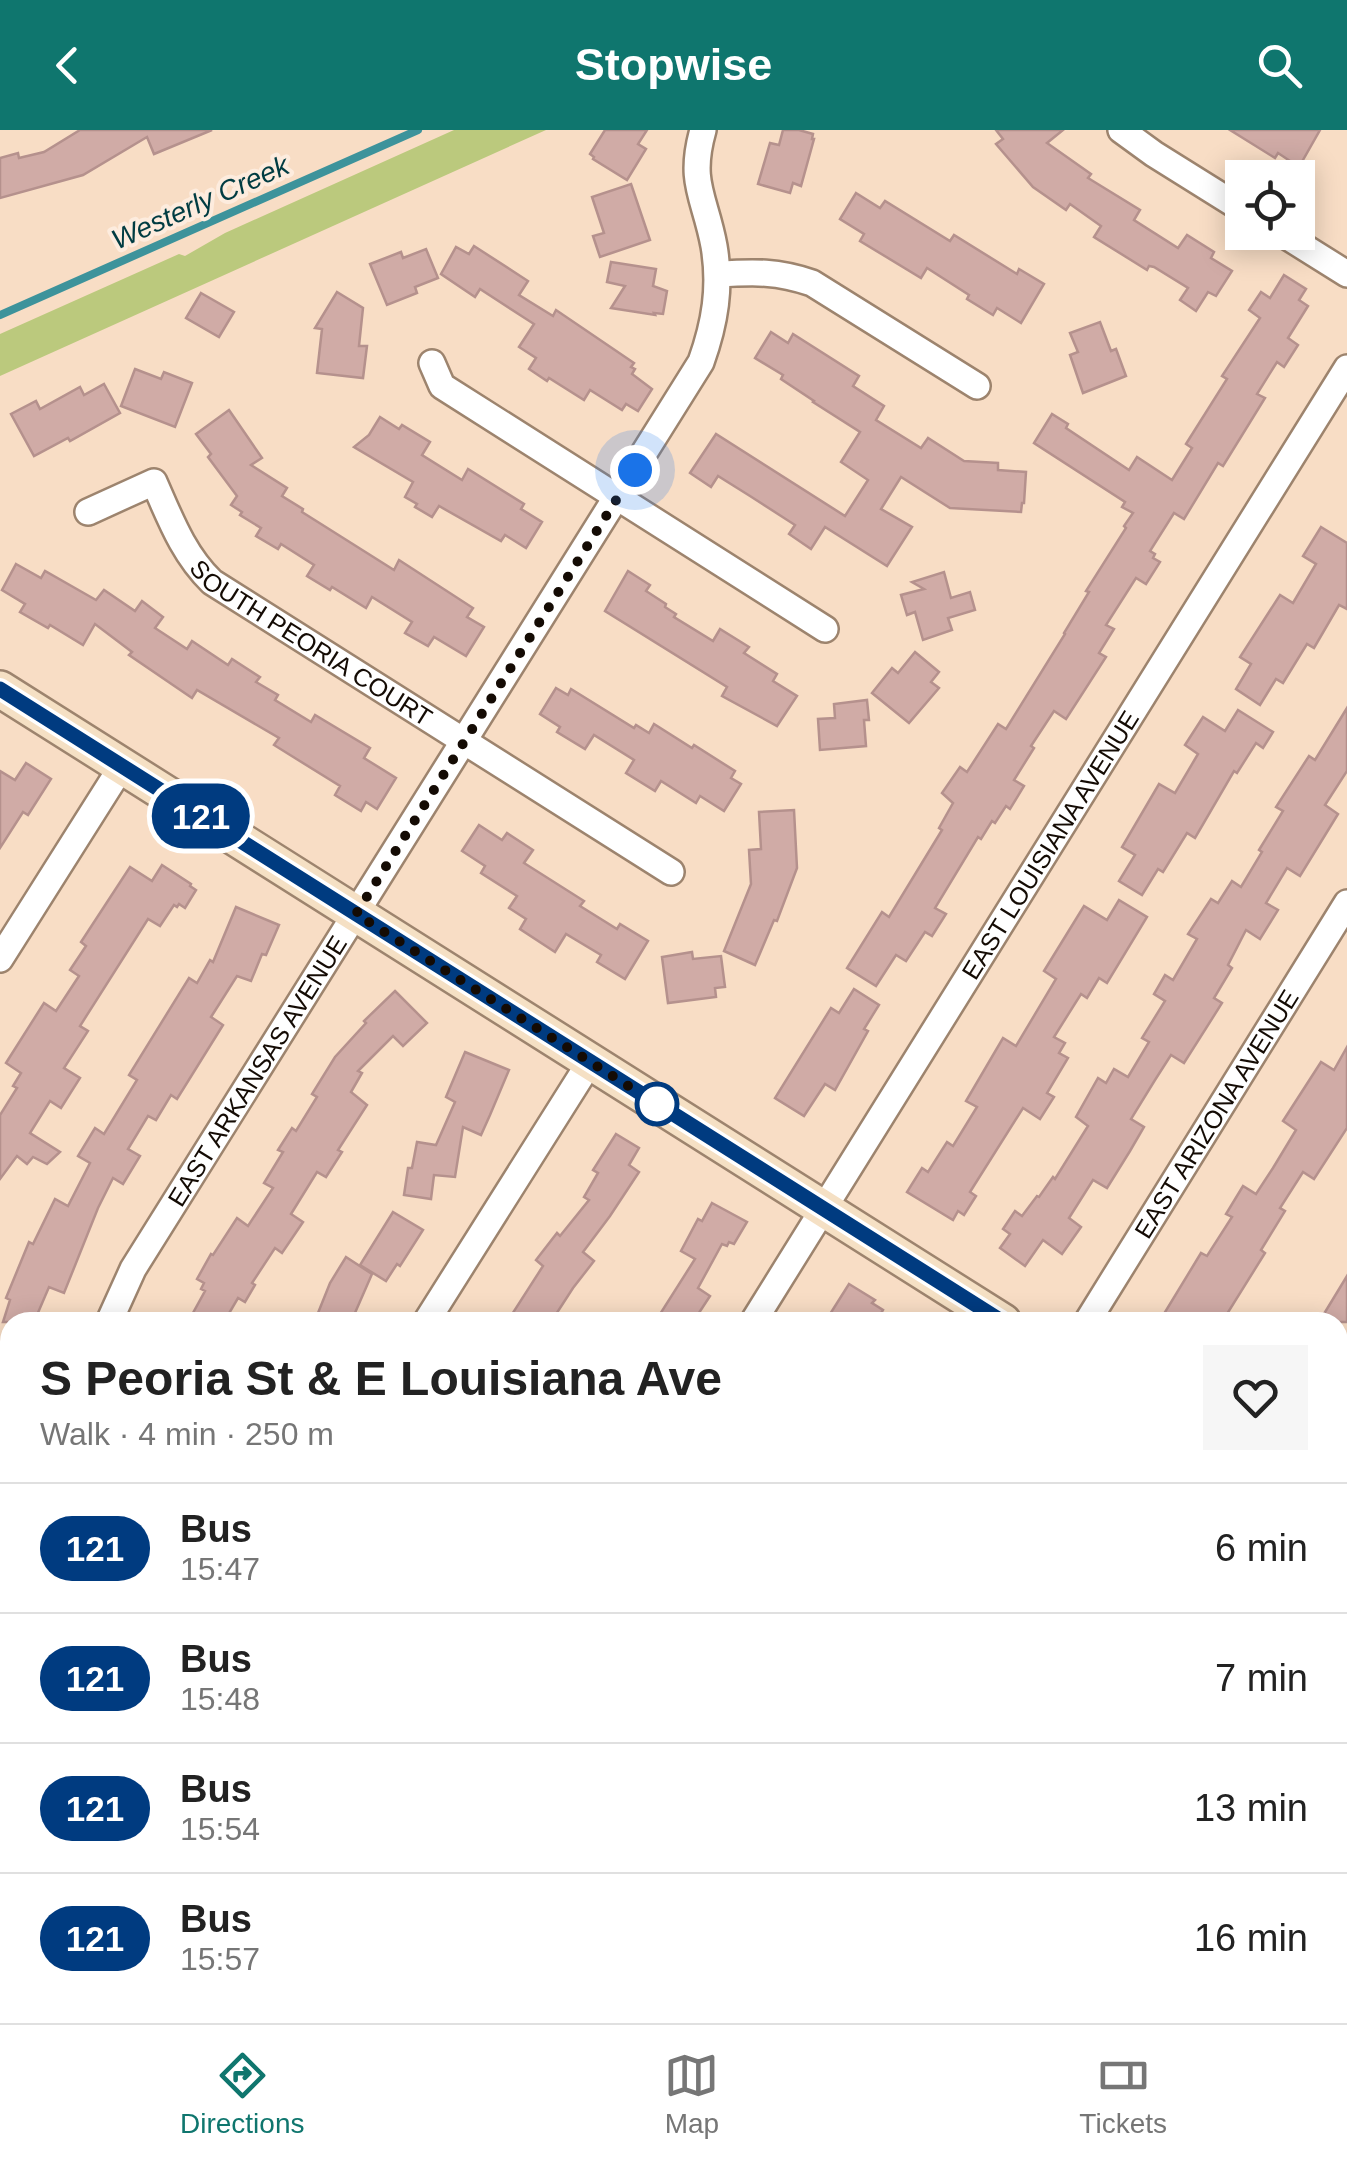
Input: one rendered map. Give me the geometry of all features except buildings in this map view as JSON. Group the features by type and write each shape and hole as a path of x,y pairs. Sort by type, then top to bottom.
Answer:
{"main road":[{"path":"0,689 987,1312"}],"street":[{"name":"EAST ARKANSAS AVENUE","path":"113,1312 133,1269 702,362 714,319 718,274 696,174 703,130"},
{"path":"1121,130 1225,198"},
{"path":"1309,250 1347,274"},
{"path":"718,274 786,274 812,283 977,386"},
{"path":"432,363 442,386 824,629"},
{"name":"EAST LOUISIANA AVENUE","path":"760,1312 1347,368"},
{"name":"SOUTH PEORIA COURT","path":"88,512 154,482 184,548 212,582 671,872"},
{"path":"0,959 122,766"},
{"name":"EAST ARIZONA AVENUE","path":"1092,1312 1347,903"},
{"path":"432,1312 590,1062"}],"green space":[{"path":"454,130 546,130 0,376 0,334 179,254 185,256 225,233"}],"waterway":[{"name":"Westerly Creek","path":"0,315 418,130"}],"bus line":[{"name":"121","path":"0,689 987,1312"}],"route":[{"path":"635,470 356,914 657,1104"}]}
